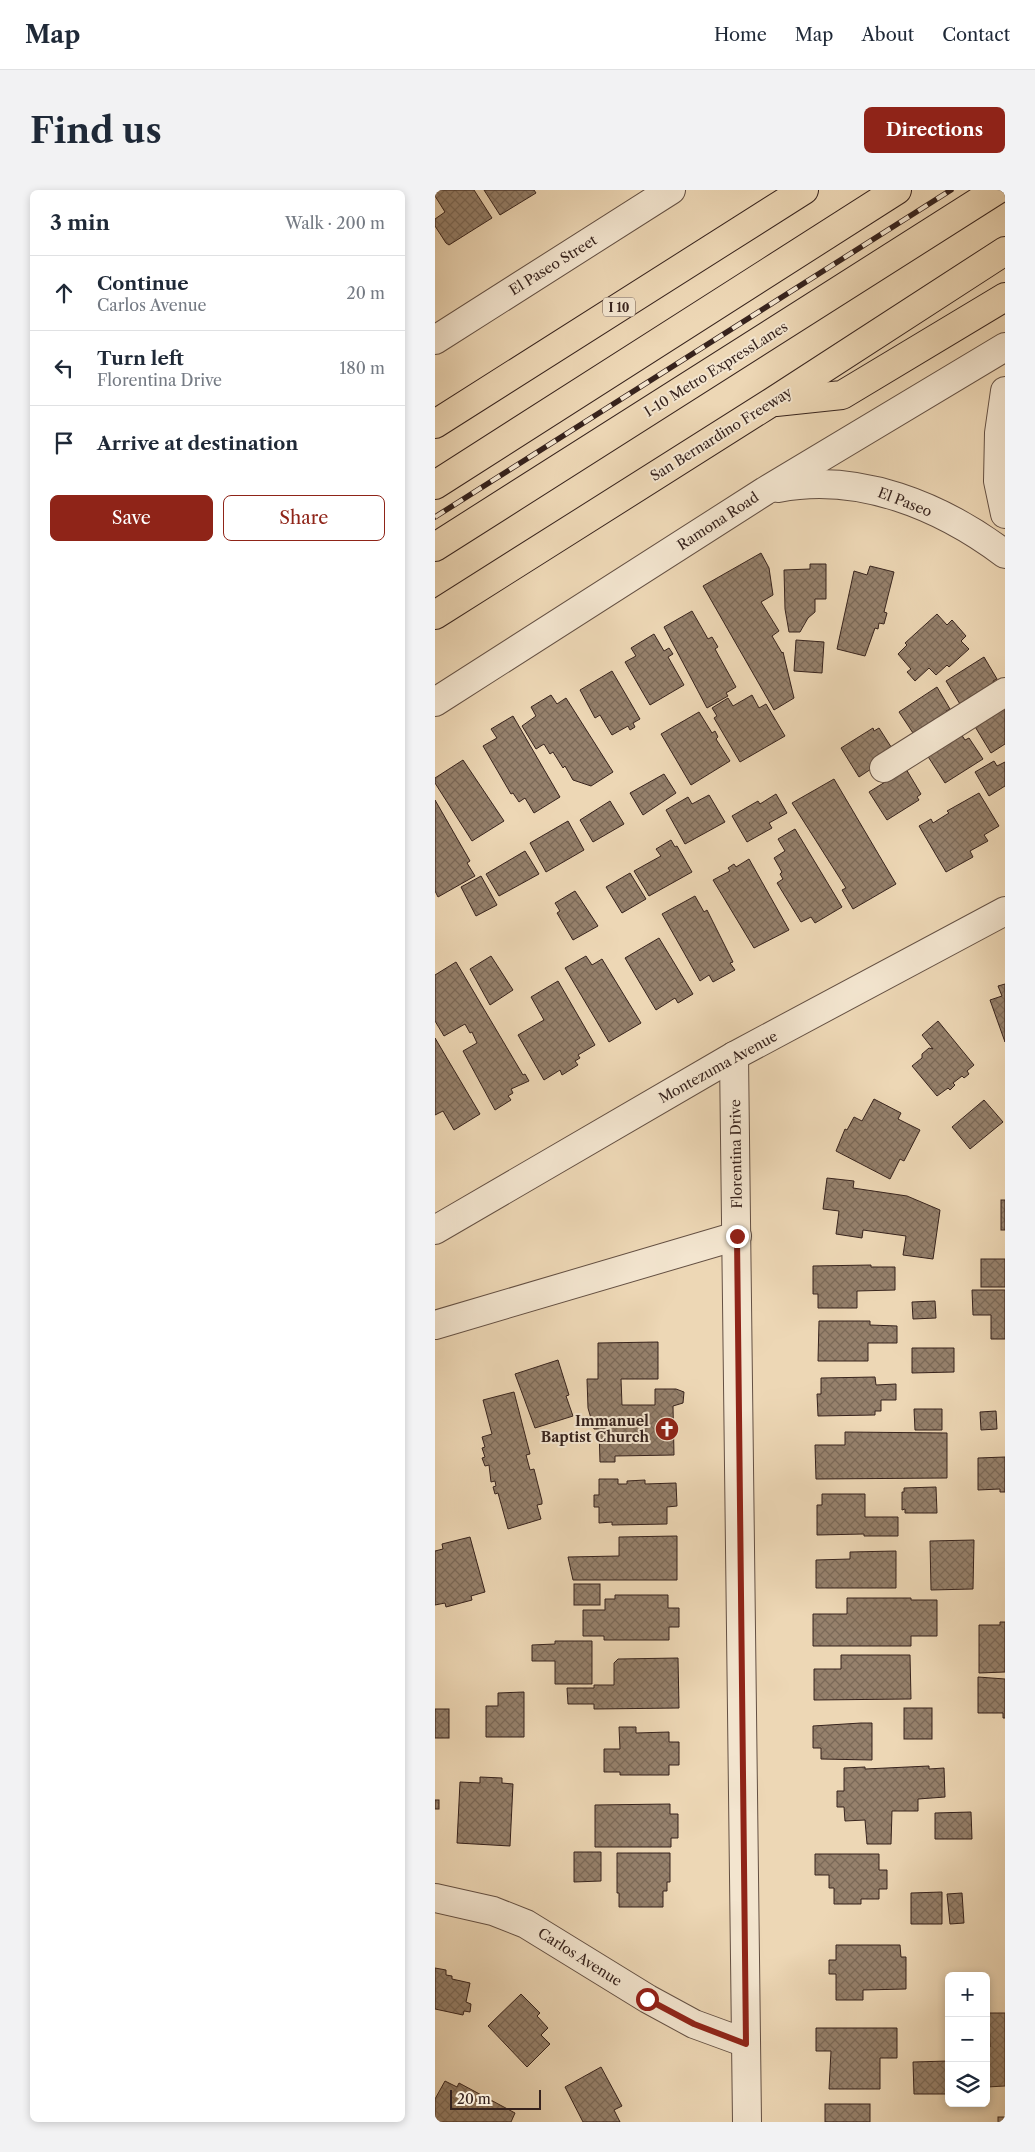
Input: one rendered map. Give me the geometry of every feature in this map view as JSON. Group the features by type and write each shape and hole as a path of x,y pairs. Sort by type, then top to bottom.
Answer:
{"highway":[{"name":"I 10","path":"435,424 804,190"},
{"path":"823,238 862,190"},
{"path":"435,485 897,190"},
{"name":"I-10 Metro ExpressLanes","path":"435,547 997,190"},
{"name":"San Bernardino Freeway","path":"435,615 772,402 1005,251"},
{"path":"772,402 842,396 1005,297"}],"street":[{"name":"El Paseo Street","path":"435,340 671,190"},
{"name":"Ramona Road","path":"435,702 765,491 1005,347"},
{"path":"1005,391 999,433 998,480 1005,514"},
{"name":"El Paseo","path":"765,491 795,485 821,484 876,490 915,504 957,523 1005,554"},
{"path":"884,768 1005,692"},
{"name":"Montezuma Avenue","path":"435,1230 734,1056 1005,911"},
{"name":"Florentina Drive","path":"734,1056 747,2122"},
{"path":"435,1325 737,1236"},
{"name":"Carlos Avenue","path":"435,1898 493,1911 527,1924 647,1999 694,2024 746,2044"}],"building":[{"path":"435,190 474,190 492,218 449,245 435,226 435,219 445,212 435,196"},
{"path":"484,190 534,190 536,193 500,215"},
{"path":"761,553 769,568 773,595 761,602 779,631 772,636 783,652 794,698 774,710 703,586"},
{"path":"810,564 826,564 826,599 815,599 815,612 808,618 800,632 789,632 785,609 784,570 810,569"},
{"path":"870,566 894,572 884,612 887,613 884,624 879,623 878,629 875,628 865,656 837,649 854,571 867,575"},
{"path":"692,611 708,639 712,637 718,647 715,649 736,687 726,693 728,696 707,708 664,627"},
{"path":"937,614 947,625 952,620 966,636 961,641 969,649 949,667 947,665 936,675 929,668 915,681 907,672 911,669 898,654 907,645 905,643"},
{"path":"654,634 664,651 669,648 673,654 668,657 684,685 650,705 625,662 636,656 631,648"},
{"path":"796,640 824,642 822,673 794,671"},
{"path":"984,657 997,679 993,681 997,688 963,709 946,681"},
{"path":"612,671 640,719 633,723 635,727 630,730 628,726 612,735 600,715 595,718 580,690"},
{"path":"937,687 950,709 946,711 950,717 917,739 899,712"},
{"path":"551,695 557,704 566,698 613,772 591,786 573,780 565,766 563,768 553,752 550,754 544,744 536,749 522,726 536,716 531,707"},
{"path":"752,695 759,708 766,704 785,736 740,762 714,718 717,716 712,708 728,698 733,706"},
{"path":"1005,706 1005,744 991,753 974,725"},
{"path":"699,712 712,733 715,731 718,737 716,739 730,761 691,785 661,734"},
{"path":"513,716 560,797 534,813 525,798 519,802 513,793 511,794 483,746 497,738 491,729"},
{"path":"873,728 874,731 879,728 895,753 859,777 841,748"},
{"path":"961,734 965,740 969,738 983,759 945,783 927,755"},
{"path":"463,760 504,821 472,841 435,783 435,778"},
{"path":"994,761 997,766 1005,762 1005,786 989,796 975,772"},
{"path":"906,769 921,794 917,797 919,800 887,820 869,792"},
{"path":"664,774 676,793 643,815 630,793"},
{"path":"834,779 896,884 853,909 842,890 846,888 792,803"},
{"path":"979,793 999,826 984,835 988,841 970,851 973,857 946,872 919,826 931,819 933,823 949,813 947,811"},
{"path":"776,794 787,813 769,823 772,828 747,842 732,816 758,801 760,804"},
{"path":"709,795 725,822 685,844 666,810 688,797 692,804"},
{"path":"435,800 470,861 467,863 475,876 438,897 435,891"},
{"path":"610,801 624,824 593,842 580,820"},
{"path":"568,821 584,850 546,872 530,843"},
{"path":"795,829 842,907 815,923 811,917 801,922 777,883 783,879 780,874 782,872 774,858 785,851 778,839"},
{"path":"671,840 675,847 677,846 692,872 649,896 634,871 661,856 656,849"},
{"path":"525,851 539,874 499,896 486,874"},
{"path":"749,859 789,930 754,948 713,880 730,871 728,868 734,864 736,867"},
{"path":"630,873 646,899 622,913 606,887"},
{"path":"481,876 497,905 476,916 461,887"},
{"path":"575,891 598,926 573,940 557,913 560,911 555,903"},
{"path":"695,896 704,912 707,910 733,962 730,963 735,970 713,982 709,975 700,981 662,914"},
{"path":"659,938 693,994 678,1003 675,998 656,1010 625,958"},
{"path":"491,956 513,990 490,1005 470,969"},
{"path":"586,956 592,965 602,959 641,1023 609,1042 565,968"},
{"path":"456,962 523,1075 525,1074 529,1081 511,1089 513,1093 508,1096 511,1100 495,1110 463,1051 477,1043 472,1032 470,1033 465,1024 444,1036 435,1021 435,975"},
{"path":"558,981 595,1045 578,1055 580,1058 575,1061 578,1065 562,1075 560,1070 544,1080 518,1035 544,1020 531,997"},
{"path":"1005,984 1005,1042 990,1000 1002,996 998,986"},
{"path":"938,1021 974,1065 967,1071 969,1074 964,1078 962,1076 953,1083 955,1085 950,1090 948,1088 937,1096 912,1066 922,1058 922,1054 929,1048 933,1049 922,1035"},
{"path":"435,1038 480,1114 454,1130 443,1111 435,1115"},
{"path":"874,1099 901,1113 898,1119 920,1130 904,1161 900,1159 890,1179 836,1151 845,1129 847,1130 854,1117 862,1121"},
{"path":"984,1100 1003,1122 970,1149 952,1127"},
{"path":"827,1178 854,1181 853,1188 907,1196 940,1210 933,1259 903,1255 906,1236 863,1230 862,1238 836,1234 839,1211 823,1209"},
{"path":"1001,1200 1005,1200 1005,1230 1001,1230"},
{"path":"981,1259 1005,1259 1005,1287 981,1287"},
{"path":"871,1265 871,1267 895,1267 895,1290 857,1291 857,1308 818,1308 818,1294 813,1294 813,1266"},
{"path":"972,1290 1005,1290 1005,1339 991,1339 991,1315 973,1315"},
{"path":"935,1301 936,1318 913,1319 912,1302"},
{"path":"819,1321 870,1321 870,1325 897,1326 897,1343 868,1343 868,1361 818,1361"},
{"path":"658,1342 658,1379 621,1379 622,1405 655,1405 655,1389 676,1389 684,1392 683,1403 673,1406 674,1455 615,1456 615,1462 600,1462 599,1429 594,1429 588,1408 587,1379 598,1379 598,1343"},
{"path":"912,1348 954,1348 954,1372 912,1373"},
{"path":"558,1360 569,1395 566,1396 573,1416 535,1428 515,1374"},
{"path":"875,1377 876,1385 896,1384 896,1400 881,1400 881,1411 875,1411 875,1415 818,1416 817,1394 821,1394 821,1378"},
{"path":"514,1392 530,1454 526,1455 530,1470 534,1469 542,1504 537,1505 541,1519 508,1529 498,1493 495,1494 493,1487 496,1486 495,1481 491,1482 489,1465 485,1466 482,1458 485,1457 482,1448 485,1447 482,1437 492,1434 483,1400"},
{"path":"914,1409 942,1409 942,1430 915,1430"},
{"path":"996,1411 997,1429 981,1430 980,1412"},
{"path":"845,1432 947,1433 947,1478 816,1479 815,1445 845,1445"},
{"path":"1005,1457 1005,1492 1000,1492 1000,1489 978,1490 978,1458"},
{"path":"599,1479 618,1479 618,1484 627,1484 627,1481 645,1480 645,1484 676,1483 677,1506 667,1507 667,1524 612,1525 612,1522 599,1523 599,1507 594,1507 594,1495 599,1495"},
{"path":"936,1487 937,1513 905,1513 905,1509 902,1510 902,1492 904,1492 904,1488"},
{"path":"822,1494 865,1494 865,1517 898,1517 898,1536 864,1536 864,1534 817,1535 817,1505 822,1505"},
{"path":"677,1536 677,1580 573,1580 568,1557 619,1556 619,1537"},
{"path":"470,1537 485,1592 471,1596 472,1600 446,1607 445,1603 435,1605 435,1551 443,1549 442,1544"},
{"path":"974,1540 973,1589 931,1590 930,1541"},
{"path":"896,1551 896,1588 816,1588 816,1560 850,1559 850,1552"},
{"path":"574,1584 600,1584 600,1605 574,1605"},
{"path":"615,1595 668,1595 668,1608 679,1608 679,1627 669,1627 669,1640 604,1640 604,1636 583,1636 583,1610 605,1610 605,1599 615,1599"},
{"path":"847,1598 937,1600 937,1636 911,1636 911,1646 813,1646 813,1614 847,1614"},
{"path":"1000,1622 1005,1622 1005,1672 979,1673 979,1625 1000,1625"},
{"path":"555,1641 592,1641 592,1684 555,1684 555,1661 532,1661 532,1645 555,1644"},
{"path":"841,1655 910,1655 911,1699 814,1700 814,1669 841,1669"},
{"path":"678,1658 679,1708 594,1709 594,1704 568,1704 567,1688 594,1688 594,1685 614,1685 614,1663 618,1659"},
{"path":"978,1677 1005,1679 1005,1718 1003,1718 1003,1713 978,1713"},
{"path":"524,1692 524,1737 486,1737 486,1706 498,1706 498,1693"},
{"path":"904,1708 932,1708 932,1739 904,1739"},
{"path":"435,1709 449,1709 449,1738 435,1738"},
{"path":"872,1723 872,1760 821,1759 821,1748 813,1748 813,1726"},
{"path":"619,1727 636,1727 636,1733 669,1732 669,1742 679,1742 679,1765 669,1765 669,1775 620,1775 620,1772 604,1772 604,1749 620,1749"},
{"path":"929,1766 929,1769 944,1768 945,1797 918,1799 918,1811 892,1811 891,1844 867,1844 865,1820 845,1821 844,1807 837,1807 837,1791 844,1791 844,1768"},
{"path":"480,1777 502,1778 502,1783 513,1784 510,1846 457,1843 460,1782 480,1783"},
{"path":"435,1800 439,1800 439,1809 435,1809"},
{"path":"670,1804 670,1814 678,1814 678,1838 671,1838 671,1847 595,1847 595,1805"},
{"path":"971,1812 972,1839 935,1839 935,1813"},
{"path":"574,1852 601,1852 601,1881 574,1882"},
{"path":"617,1853 670,1853 670,1882 667,1882 667,1891 663,1891 663,1907 619,1907"},
{"path":"815,1854 879,1854 879,1870 887,1870 887,1889 879,1889 879,1899 861,1899 861,1904 834,1904 834,1888 829,1888 829,1875 815,1875"},
{"path":"942,1892 942,1924 911,1924 911,1893"},
{"path":"962,1893 964,1923 950,1924 947,1894"},
{"path":"836,1945 900,1945 901,1957 906,1957 906,1989 863,1990 863,2000 836,2000 836,1974 829,1974 829,1960 836,1960"},
{"path":"435,1968 446,1970 446,1975 452,1976 452,1979 470,1983 466,2002 471,2004 470,2012 464,2011 463,2015 435,2009"},
{"path":"521,1994 540,2013 537,2016 548,2028 541,2035 550,2044 527,2067 488,2026"},
{"path":"990,2013 1005,2013 1005,2086 990,2087"},
{"path":"816,2028 897,2028 897,2058 880,2058 880,2089 829,2089 831,2051 816,2051"},
{"path":"945,2061 945,2094 914,2094 913,2062"},
{"path":"601,2067 622,2106 614,2110 620,2122 583,2122 565,2087"},
{"path":"445,2081 457,2087 459,2083 515,2113 511,2122 435,2122 435,2099"},
{"path":"825,2104 870,2104 870,2122 825,2122"},
{"path":"998,2117 1005,2117 1005,2122 998,2122"}],"railway":[{"path":"435,517 951,190"}],"place":[{"name":"Immanuel Baptist Church","path":"667,1429"}],"route":[{"path":"647,1999 694,2024 746,2044 737,1236"}]}
